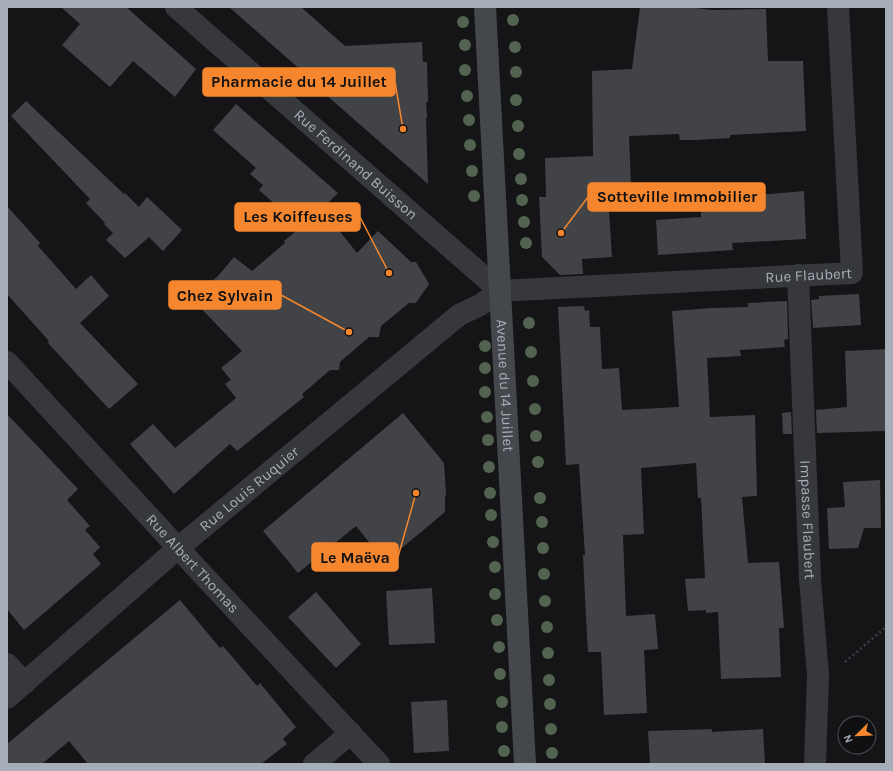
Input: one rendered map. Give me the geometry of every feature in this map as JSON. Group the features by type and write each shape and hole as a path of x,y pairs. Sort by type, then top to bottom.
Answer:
{"main road":[{"name":"Avenue du 14 Juillet","path":"485,7 525,764"}],"street":[{"name":"Rue Ferdinand Buisson","path":"176,7 500,291"},
{"name":"Rue Flaubert","path":"500,291 852,273 838,7"},
{"name":"Impasse Flaubert","path":"798,276 810,579 818,676 814,764"},
{"name":"Rue Louis Ruquier","path":"7,698 178,548 459,315 480,305 500,291"},
{"name":"Rue Albert Thomas","path":"7,362 379,764"},
{"path":"7,664 25,683"},
{"path":"314,764 350,733"}],"path":[{"path":"842,665 886,627"}],"building":[{"path":"61,7 126,7 196,69 175,97 133,61 110,87 62,45 80,24"},
{"path":"229,7 301,7 345,46 422,42 423,62 427,62 428,102 426,102 426,118 428,184 309,80 310,78"},
{"path":"640,7 688,7 712,10 766,9 768,61 803,61 806,131 730,135 730,138 696,140 680,140 679,134 629,136 632,209 609,211 612,257 582,259 583,274 560,275 542,257 539,197 546,197 545,158 593,156 592,71 632,69"},
{"path":"26,101 139,207 147,197 182,230 163,251 149,237 125,258 106,240 113,233 86,203 90,199 11,116"},
{"path":"236,104 338,193 322,209 357,253 378,231 411,262 416,262 429,284 416,303 409,303 381,326 379,337 369,337 340,362 339,370 330,370 302,394 304,397 237,451 230,444 174,494 130,444 153,424 175,448 236,398 225,384 231,380 221,368 242,351 192,299 218,276 234,257 252,271 285,243 284,241 301,227 259,190 263,185 250,174 256,168 213,130"},
{"path":"804,191 806,239 732,243 733,250 658,255 656,220 701,217 701,200 733,198 733,195"},
{"path":"7,206 40,243 38,246 76,289 91,275 109,296 80,323 138,384 109,409 48,343 49,341 7,294"},
{"path":"859,294 861,325 813,328 811,300 819,299 819,296"},
{"path":"787,301 788,339 784,340 785,347 740,350 741,356 707,358 710,417 755,415 757,496 742,497 748,563 779,562 784,628 779,628 781,677 721,679 718,612 706,613 706,610 688,611 685,579 705,578 701,498 698,498 696,463 641,468 644,534 623,535 626,616 655,614 658,649 644,650 647,713 604,715 601,652 588,652 583,555 585,555 579,464 566,465 558,307 584,306 585,311 589,310 590,327 600,327 602,369 619,368 622,410 679,407 672,311 748,307 748,303"},
{"path":"886,349 886,431 817,433 816,410 847,407 845,351"},
{"path":"791,412 792,434 783,434 782,413"},
{"path":"403,413 444,463 446,493 445,512 385,562 356,526 298,573 263,531"},
{"path":"7,414 78,489 67,500 90,526 85,530 100,547 93,554 101,564 24,630 7,609"},
{"path":"880,480 881,528 864,528 858,548 829,549 827,508 845,507 843,482"},
{"path":"432,588 435,643 389,645 386,591"},
{"path":"316,592 361,644 336,668 288,617"},
{"path":"180,600 220,648 223,646 257,686 260,683 296,727 283,739 287,744 261,764 88,764 69,741 42,764 7,764 7,744"},
{"path":"447,700 449,751 414,753 411,702"},
{"path":"712,729 712,732 763,729 765,764 650,764 648,731"}],"place":[{"name":"Pharmacie du 14 Juillet","path":"403,129"},
{"name":"Sotteville Immobilier","path":"561,233"},
{"name":"Les Koiffeuses","path":"389,273"},
{"name":"Chez Sylvain","path":"349,332"},
{"name":"Le Maëva","path":"416,493"}]}
